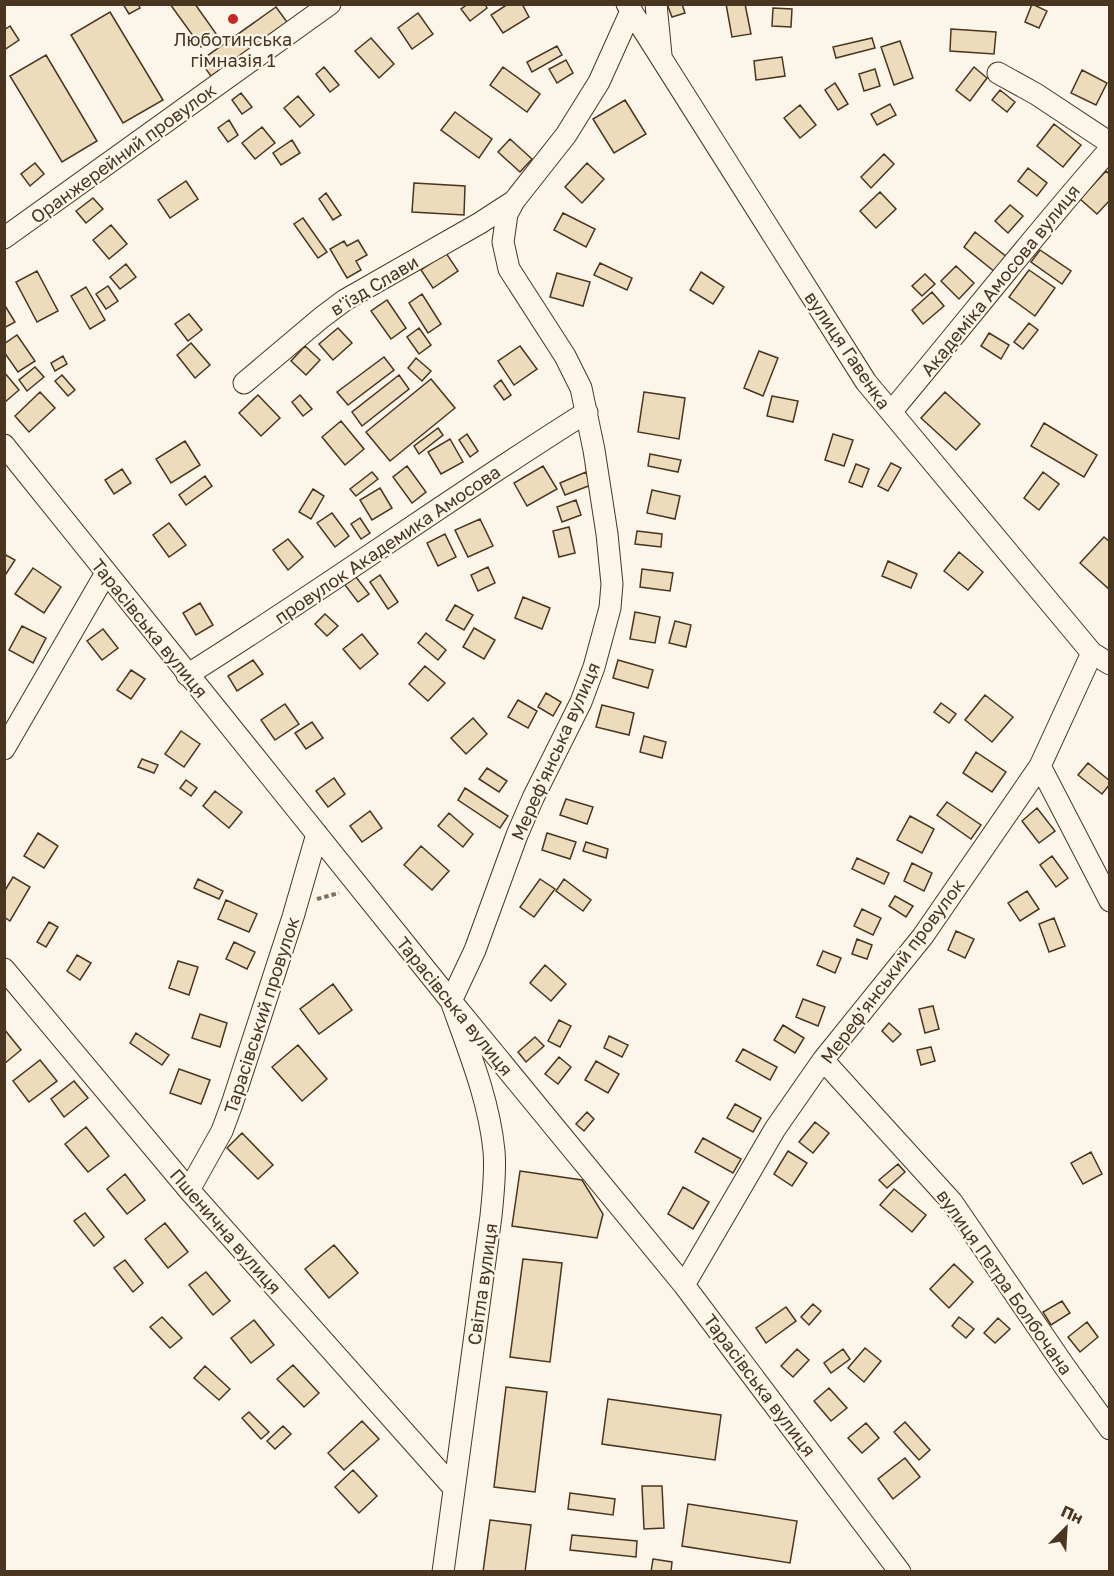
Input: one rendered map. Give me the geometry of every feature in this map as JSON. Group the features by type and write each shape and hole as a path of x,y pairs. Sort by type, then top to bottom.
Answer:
{"street":[{"name":"Оранжерейний провулок","path":"4,238 330,4"},
{"path":"656,4 662,62"},
{"name":"вулиця Гавенка","path":"629,8 866,382 1101,658"},
{"name":"Мереф'янська вулиця","path":"450,1001 475,950 533,798 581,702 605,633 610,608 612,584 607,534 587,412 580,388 565,356 509,269 503,234 507,214 514,201 566,135 599,82 629,8"},
{"path":"998,74 1036,94 1110,143"},
{"name":"Академіка Амосова вулиця","path":"891,412 1055,211 1110,149"},
{"name":"в'їзд Слави","path":"244,383 345,300 514,201"},
{"name":"провулок Академика Амосова","path":"187,675 274,620 587,412"},
{"name":"Тарасівська вулиця","path":"4,446 450,1001 684,1285 900,1572"},
{"path":"4,749 106,573"},
{"name":"Мереф'янський провулок","path":"684,1285 775,1129 823,1060 923,936 1040,766 1101,658"},
{"path":"1040,766 1110,901"},
{"name":"Тарасівський провулок","path":"189,1190 225,1122 294,917 317,834"},
{"name":"Пшенична вулиця","path":"4,969 189,1190 453,1487"},
{"name":"Світла вулиця","path":"443,1572 495,1177 494,1150 479,1081 450,1001"},
{"name":"вулиця Петра Болбочана","path":"823,1060 952,1202 1065,1368 1110,1429"}],"path":[{"path":"294,917 307,905 323,896 347,893 366,895"}],"building":[{"path":"123,4 138,4 140,8 129,14"},
{"path":"170,4 195,4 217,35 201,47"},
{"path":"468,4 485,4 487,8 470,21 461,9"},
{"path":"508,4 522,4 529,17 503,33 491,15"},
{"path":"667,4 682,4 685,13 672,17"},
{"path":"726,4 745,4 751,34 732,37"},
{"path":"1032,4 1047,11 1039,28 1025,22"},
{"path":"276,7 287,22 211,76 200,61"},
{"path":"773,8 792,9 791,27 772,26"},
{"path":"110,12 163,100 123,123 71,35"},
{"path":"418,13 433,34 412,49 398,28"},
{"path":"10,26 19,40 4,50 4,30"},
{"path":"951,29 996,32 994,54 950,51"},
{"path":"371,38 394,64 379,78 355,51"},
{"path":"872,38 875,48 836,58 833,47"},
{"path":"900,41 913,78 894,85 881,47"},
{"path":"557,46 562,55 532,72 527,62"},
{"path":"46,55 97,141 62,162 10,76"},
{"path":"782,57 785,76 756,80 754,61"},
{"path":"566,60 573,73 557,83 549,69"},
{"path":"324,67 339,85 330,92 316,74"},
{"path":"503,67 540,94 527,112 490,85"},
{"path":"974,67 987,78 970,101 956,90"},
{"path":"875,69 880,86 864,91 859,74"},
{"path":"1082,70 1107,83 1096,105 1071,93"},
{"path":"835,83 848,104 838,110 825,90"},
{"path":"1000,90 1015,102 1007,112 992,100"},
{"path":"241,93 252,107 242,114 232,100"},
{"path":"298,96 314,115 300,127 284,108"},
{"path":"625,100 646,134 614,153 593,119"},
{"path":"890,104 896,115 877,125 871,114"},
{"path":"800,105 816,125 800,138 784,118"},
{"path":"455,112 492,139 479,158 441,130"},
{"path":"229,120 238,135 228,142 218,128"},
{"path":"1054,124 1081,145 1063,167 1037,146"},
{"path":"262,127 275,143 255,159 242,143"},
{"path":"510,139 532,159 520,172 498,152"},
{"path":"292,140 300,153 281,165 273,153"},
{"path":"884,154 894,164 871,188 861,177"},
{"path":"35,163 44,174 30,186 21,174"},
{"path":"587,163 604,179 582,203 565,187"},
{"path":"1028,168 1047,183 1037,196 1018,181"},
{"path":"1106,171 1110,175 1110,200 1097,214 1080,199"},
{"path":"186,181 198,199 170,218 158,200"},
{"path":"414,183 465,186 464,215 412,212"},
{"path":"880,192 896,209 876,228 860,211"},
{"path":"326,193 341,215 333,220 319,199"},
{"path":"93,198 103,209 86,223 76,211"},
{"path":"1010,205 1023,216 1008,233 995,221"},
{"path":"563,213 595,229 586,247 554,230"},
{"path":"303,218 327,252 318,258 294,224"},
{"path":"111,225 127,244 109,259 93,240"},
{"path":"975,232 1007,257 995,272 964,247"},
{"path":"358,240 367,255 356,261 361,270 347,278 330,249 344,241 347,246"},
{"path":"1040,250 1071,271 1062,284 1031,262"},
{"path":"446,253 458,271 433,288 421,270"},
{"path":"600,263 632,278 627,290 594,275"},
{"path":"126,264 136,277 120,289 110,277"},
{"path":"956,266 974,283 959,299 941,281"},
{"path":"1029,270 1055,288 1035,316 1009,297"},
{"path":"37,271 58,311 37,322 16,282"},
{"path":"701,272 724,287 713,304 690,290"},
{"path":"557,273 590,282 583,306 550,297"},
{"path":"925,274 935,284 922,296 912,286"},
{"path":"108,286 118,301 106,309 96,294"},
{"path":"86,287 105,320 90,329 71,296"},
{"path":"932,292 944,306 923,324 912,310"},
{"path":"422,294 441,324 428,333 409,303"},
{"path":"387,300 406,328 391,339 371,311"},
{"path":"4,304 15,322 4,328"},
{"path":"189,314 202,330 188,341 175,324"},
{"path":"1029,323 1038,330 1023,349 1014,342"},
{"path":"338,328 352,343 333,360 319,344"},
{"path":"419,328 431,345 419,354 407,337"},
{"path":"989,333 1009,345 1001,359 981,346"},
{"path":"17,335 35,361 18,372 4,352 4,344"},
{"path":"191,343 210,365 195,378 177,355"},
{"path":"305,346 320,360 306,375 291,361"},
{"path":"520,346 537,369 514,385 498,361"},
{"path":"759,351 778,358 763,396 744,388"},
{"path":"63,356 67,364 55,371 51,363"},
{"path":"384,357 394,370 348,405 337,392"},
{"path":"416,358 431,371 422,381 408,368"},
{"path":"35,367 44,377 27,391 19,380"},
{"path":"4,372 19,390 5,402 4,402"},
{"path":"62,375 75,390 68,396 55,381"},
{"path":"399,375 409,389 362,426 352,412"},
{"path":"431,379 455,408 390,461 366,432"},
{"path":"501,380 511,395 504,400 494,386"},
{"path":"40,392 55,408 29,432 15,416"},
{"path":"644,392 685,398 679,439 638,432"},
{"path":"945,392 980,424 956,450 921,418"},
{"path":"258,395 280,418 261,436 239,413"},
{"path":"300,395 312,409 303,416 292,402"},
{"path":"772,396 798,401 793,422 767,416"},
{"path":"341,421 364,449 345,465 322,437"},
{"path":"1044,423 1097,455 1084,477 1031,446"},
{"path":"438,428 443,435 419,454 414,446"},
{"path":"467,434 478,451 470,457 459,440"},
{"path":"833,434 853,440 844,466 825,460"},
{"path":"450,439 463,462 441,474 428,452"},
{"path":"185,441 200,465 171,483 156,459"},
{"path":"650,454 681,460 678,472 648,466"},
{"path":"891,463 901,468 888,491 878,486"},
{"path":"856,464 869,469 862,487 849,482"},
{"path":"407,466 426,492 412,503 393,477"},
{"path":"543,466 557,489 527,506 514,483"},
{"path":"122,469 131,483 114,494 105,480"},
{"path":"372,472 378,479 356,496 350,489"},
{"path":"586,472 591,485 565,495 560,483"},
{"path":"1043,472 1059,484 1039,510 1024,498"},
{"path":"205,476 212,486 186,505 179,495"},
{"path":"380,488 392,508 372,520 360,500"},
{"path":"313,489 324,496 311,519 299,512"},
{"path":"652,490 680,496 675,519 647,513"},
{"path":"576,500 581,515 562,522 557,507"},
{"path":"332,513 349,536 335,547 317,523"},
{"path":"360,518 370,533 361,539 351,524"},
{"path":"480,519 493,546 468,557 455,530"},
{"path":"169,523 186,545 169,557 153,535"},
{"path":"569,527 575,553 559,557 553,531"},
{"path":"637,531 662,534 661,547 635,544"},
{"path":"445,534 456,557 438,566 427,543"},
{"path":"1104,537 1110,542 1110,590 1080,563"},
{"path":"288,539 303,557 288,570 273,550"},
{"path":"959,552 983,572 968,590 944,571"},
{"path":"4,554 15,560 4,577"},
{"path":"888,561 917,574 911,588 882,576"},
{"path":"488,567 495,583 478,591 471,575"},
{"path":"33,568 61,587 44,613 15,594"},
{"path":"642,569 673,573 670,591 640,587"},
{"path":"380,575 398,602 388,609 370,582"},
{"path":"356,577 369,594 358,602 345,585"},
{"path":"523,597 550,608 542,629 515,618"},
{"path":"200,603 213,625 196,635 183,613"},
{"path":"455,605 473,615 464,630 446,620"},
{"path":"635,612 660,617 655,643 630,639"},
{"path":"325,614 338,626 327,636 315,624"},
{"path":"675,621 691,625 686,647 669,643"},
{"path":"22,626 46,638 33,663 9,650"},
{"path":"474,628 495,640 484,659 463,647"},
{"path":"103,629 118,648 102,660 87,641"},
{"path":"426,633 446,650 438,660 418,643"},
{"path":"362,634 378,654 360,669 343,649"},
{"path":"253,660 263,674 237,691 228,676"},
{"path":"618,660 653,670 648,688 613,678"},
{"path":"425,666 445,683 428,701 409,684"},
{"path":"131,670 145,679 131,699 117,690"},
{"path":"546,693 561,702 553,716 538,707"},
{"path":"985,695 1013,717 992,742 965,720"},
{"path":"518,700 537,711 528,728 508,717"},
{"path":"941,703 956,714 949,723 934,712"},
{"path":"285,704 299,724 275,740 261,720"},
{"path":"602,705 634,713 629,735 596,727"},
{"path":"473,718 487,734 466,754 451,738"},
{"path":"312,722 323,738 306,749 295,733"},
{"path":"181,731 200,744 184,767 165,754"},
{"path":"644,736 666,742 662,758 640,752"},
{"path":"976,752 1006,772 992,792 963,773"},
{"path":"142,759 158,765 154,773 138,767"},
{"path":"1088,763 1110,781 1102,794 1078,775"},
{"path":"487,768 507,781 499,792 479,779"},
{"path":"334,778 345,794 328,807 316,791"},
{"path":"186,780 197,788 191,796 180,788"},
{"path":"465,788 508,816 500,828 458,800"},
{"path":"215,791 242,812 229,828 203,806"},
{"path":"566,799 593,807 587,824 560,815"},
{"path":"947,802 981,825 971,839 937,815"},
{"path":"1037,808 1055,831 1039,843 1022,821"},
{"path":"370,811 382,828 362,842 350,826"},
{"path":"449,813 473,834 463,847 438,826"},
{"path":"910,816 934,829 922,853 897,840"},
{"path":"38,833 58,846 44,868 24,856"},
{"path":"547,833 576,842 570,859 542,850"},
{"path":"586,842 608,849 606,858 583,851"},
{"path":"421,846 449,871 432,890 404,865"},
{"path":"1052,856 1068,878 1056,887 1040,865"},
{"path":"857,858 889,873 884,884 852,869"},
{"path":"912,863 932,873 924,891 904,881"},
{"path":"13,877 30,887 10,921 4,917 4,892"},
{"path":"198,879 223,891 219,899 194,888"},
{"path":"540,879 555,889 534,917 520,907"},
{"path":"564,879 591,900 583,911 556,891"},
{"path":"1027,891 1039,909 1020,921 1008,903"},
{"path":"895,896 913,906 906,917 889,906"},
{"path":"226,900 257,914 249,932 218,919"},
{"path":"862,909 881,918 873,935 854,926"},
{"path":"1054,918 1065,946 1049,952 1039,924"},
{"path":"49,922 58,927 46,947 37,942"},
{"path":"956,931 974,939 965,958 948,950"},
{"path":"857,939 872,945 867,959 852,954"},
{"path":"234,942 255,952 247,969 226,959"},
{"path":"823,951 841,958 835,973 817,965"},
{"path":"77,955 91,963 80,980 67,971"},
{"path":"178,961 198,967 189,995 169,988"},
{"path":"545,965 566,984 551,1001 530,983"},
{"path":"333,984 352,1010 319,1034 300,1009"},
{"path":"803,999 825,1007 818,1026 796,1017"},
{"path":"933,1006 939,1029 925,1033 919,1009"},
{"path":"200,1014 227,1023 220,1047 192,1038"},
{"path":"559,1020 571,1026 560,1047 548,1041"},
{"path":"889,1023 901,1034 893,1042 882,1031"},
{"path":"783,1025 804,1038 795,1053 774,1040"},
{"path":"4,1029 21,1050 4,1064"},
{"path":"136,1033 169,1055 162,1065 130,1043"},
{"path":"609,1036 628,1045 622,1057 604,1048"},
{"path":"535,1037 544,1046 526,1062 518,1052"},
{"path":"298,1045 327,1079 302,1101 272,1067"},
{"path":"931,1047 935,1061 921,1065 917,1050"},
{"path":"743,1049 777,1067 770,1080 736,1061"},
{"path":"559,1057 571,1067 558,1084 545,1074"},
{"path":"40,1060 57,1081 29,1102 13,1081"},
{"path":"596,1061 619,1074 608,1093 585,1080"},
{"path":"179,1069 210,1080 201,1104 170,1093"},
{"path":"74,1081 88,1098 64,1117 51,1099"},
{"path":"735,1104 761,1118 753,1132 727,1118"},
{"path":"587,1112 594,1119 584,1131 576,1124"},
{"path":"815,1122 829,1133 813,1153 799,1142"},
{"path":"86,1127 109,1156 88,1172 65,1144"},
{"path":"242,1133 273,1165 258,1179 227,1148"},
{"path":"703,1138 741,1159 733,1173 695,1152"},
{"path":"788,1151 807,1163 792,1186 774,1174"},
{"path":"1091,1152 1102,1174 1083,1184 1071,1163"},
{"path":"898,1164 905,1172 887,1188 879,1180"},
{"path":"520,1171 582,1180 603,1214 597,1238 512,1226"},
{"path":"125,1174 145,1200 127,1214 107,1189"},
{"path":"683,1187 709,1202 693,1229 668,1214"},
{"path":"894,1189 926,1215 912,1232 880,1205"},
{"path":"85,1213 104,1237 94,1246 74,1221"},
{"path":"165,1223 188,1252 168,1268 145,1239"},
{"path":"334,1245 358,1273 329,1298 305,1269"},
{"path":"523,1259 562,1263 550,1362 510,1357"},
{"path":"125,1260 143,1283 133,1292 114,1268"},
{"path":"954,1264 973,1282 949,1308 930,1289"},
{"path":"206,1272 230,1301 213,1315 189,1285"},
{"path":"1062,1301 1070,1313 1051,1325 1043,1312"},
{"path":"813,1304 821,1311 809,1325 801,1317"},
{"path":"786,1307 796,1321 766,1343 756,1328"},
{"path":"162,1317 182,1338 170,1348 150,1327"},
{"path":"959,1317 974,1329 966,1338 952,1326"},
{"path":"998,1318 1010,1329 995,1343 984,1333"},
{"path":"254,1320 274,1345 251,1363 231,1338"},
{"path":"1087,1322 1098,1337 1080,1352 1068,1337"},
{"path":"865,1348 881,1361 864,1382 848,1368"},
{"path":"797,1349 809,1360 793,1377 781,1366"},
{"path":"843,1349 850,1359 831,1373 824,1363"},
{"path":"293,1365 319,1393 304,1407 277,1379"},
{"path":"205,1366 230,1389 219,1400 194,1378"},
{"path":"506,1387 547,1392 535,1492 494,1487"},
{"path":"829,1388 847,1408 831,1421 814,1401"},
{"path":"608,1399 721,1415 715,1460 602,1444"},
{"path":"249,1412 269,1432 261,1439 242,1418"},
{"path":"362,1421 379,1439 344,1470 328,1453"},
{"path":"905,1422 930,1450 919,1460 894,1432"},
{"path":"866,1423 879,1438 862,1453 848,1438"},
{"path":"283,1426 291,1434 275,1449 267,1441"},
{"path":"905,1458 920,1477 893,1499 878,1479"},
{"path":"353,1470 377,1496 359,1513 335,1487"},
{"path":"642,1486 662,1486 664,1528 644,1529"},
{"path":"570,1493 615,1499 613,1515 568,1509"},
{"path":"688,1504 797,1521 790,1563 682,1546"},
{"path":"490,1520 531,1525 525,1572 483,1572"},
{"path":"572,1535 637,1541 636,1557 570,1550"},
{"path":"653,1559 672,1562 671,1572 651,1572"}],"place":[{"name":"Люботинська гiмназiя 1","path":"233,19"}]}
